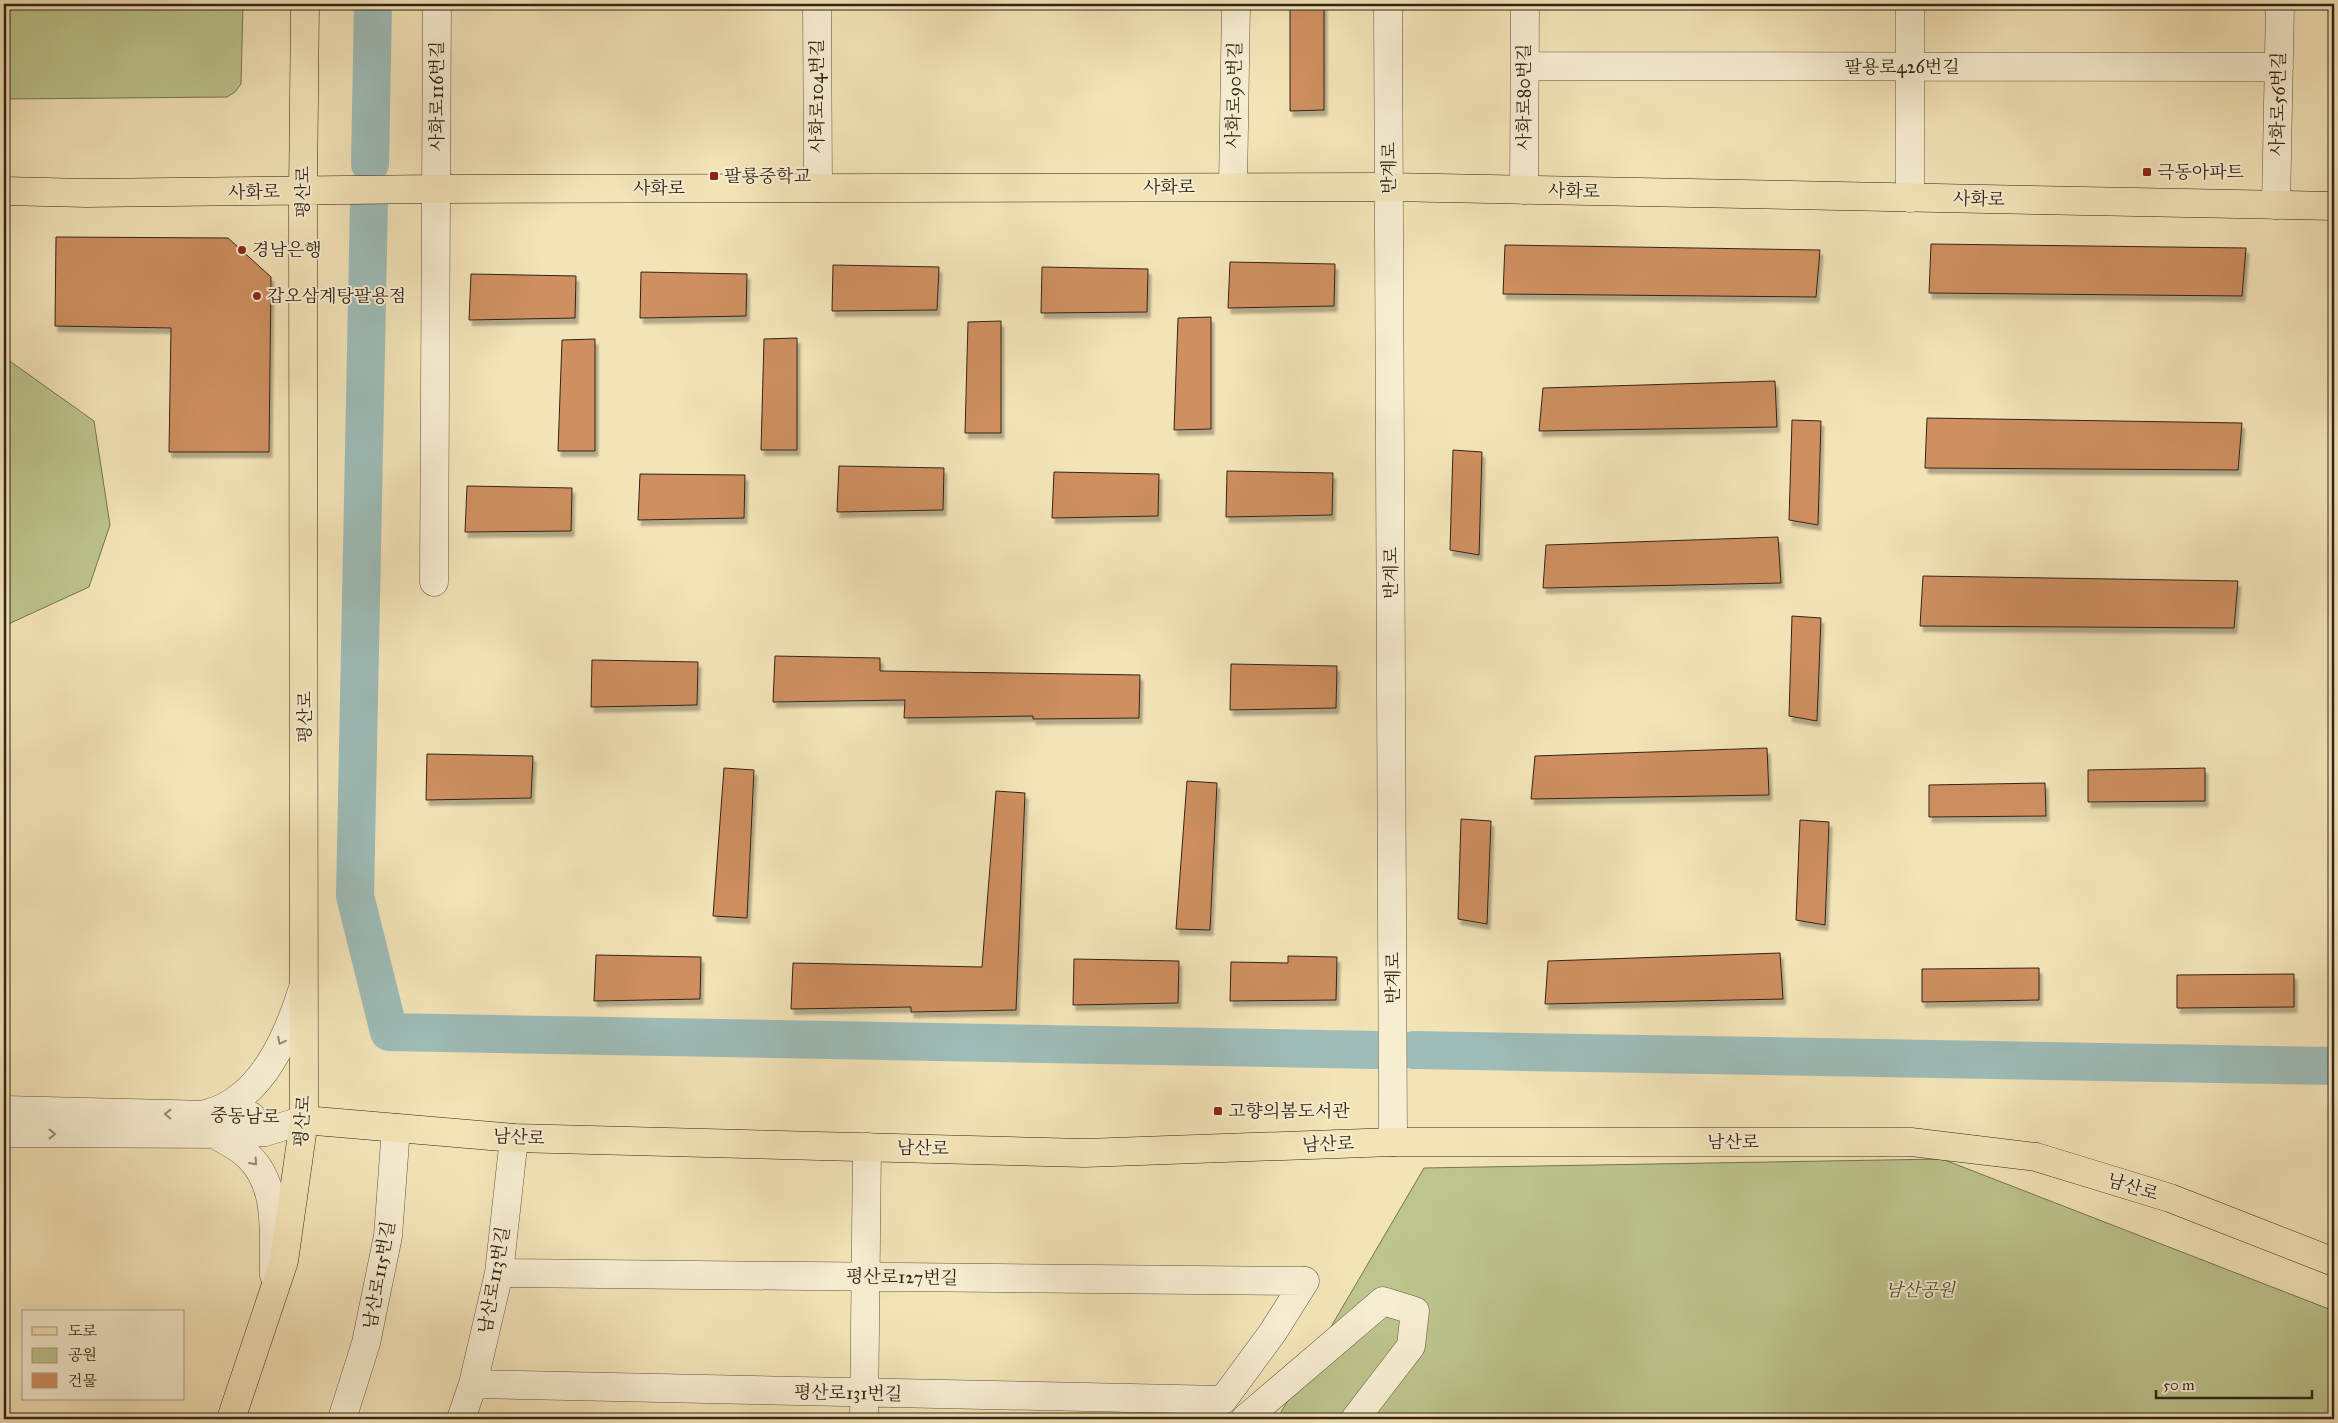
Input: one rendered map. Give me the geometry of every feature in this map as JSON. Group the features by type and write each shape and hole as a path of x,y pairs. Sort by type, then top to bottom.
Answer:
{"main road":[{"name":"평산로","path":"231,1419 284,1261 304,1120 303,192 305,4"},
{"name":"사화로","path":"4,191 86,193 303,192 436,188 1389,187 2334,206"},
{"name":"남산로","path":"304,1120 514,1138 1085,1153 1393,1142 1911,1142 2036,1157 2170,1198 2334,1262"}],"street":[{"name":"사화로116번길","path":"434,582 437,4"},
{"name":"사화로104번길","path":"817,4 818,188"},
{"name":"사화로90번길","path":"1233,186 1236,4"},
{"name":"반계로","path":"1388,4 1393,1142"},
{"name":"사화로80번길","path":"1524,190 1525,4"},
{"path":"1910,4 1910,198"},
{"name":"사화로56번길","path":"2276,205 2280,4"},
{"name":"팔용로426번길","path":"1525,66 2279,67"},
{"path":"275,1288 273,1225 269,1188 260,1169 247,1155 208,1124 259,1079 277,1049 294,1014 305,980"},
{"name":"중동남로","path":"4,1110 208,1124"},
{"name":"중동남로","path":"4,1133 208,1124 283,1117 304,1120"},
{"name":"남산로115번길","path":"342,1419 366,1344 388,1236 396,1128"},
{"name":"남산로113번길","path":"461,1419 473,1384 499,1273 514,1138"},
{"path":"865,1406 867,1147"},
{"name":"평산로127번길","path":"499,1273 1305,1281 1273,1332 1223,1400"},
{"path":"1244,1419 1383,1302 1415,1311 1411,1346 1355,1419"},
{"name":"평산로131번길","path":"473,1384 865,1406 1223,1400"}],"green space":[{"path":"4,4 243,4 241,84 235,92 227,97 6,99 4,98"},
{"path":"4,357 94,421 110,525 89,587 4,626"},
{"name":"남산공원","path":"1942,1159 2334,1311 2334,1419 1277,1419 1424,1168"}],"building":[{"path":"1290,4 1324,4 1324,110 1290,111"},
{"path":"56,237 228,238 271,277 269,452 169,452 171,328 55,326"},
{"path":"1931,244 2246,248 2242,296 1929,293"},
{"path":"1505,245 1820,250 1816,297 1503,294"},
{"path":"1230,262 1335,264 1334,306 1228,308"},
{"path":"833,265 939,267 937,310 832,311"},
{"path":"1042,267 1148,269 1147,312 1041,313"},
{"path":"641,272 747,274 746,316 640,318"},
{"path":"471,274 576,276 575,318 469,320"},
{"path":"1211,317 1211,429 1174,430 1178,318"},
{"path":"1001,321 1001,433 965,433 968,322"},
{"path":"797,338 797,450 761,450 764,339"},
{"path":"595,339 595,451 558,451 562,340"},
{"path":"1775,381 1777,427 1539,431 1543,388"},
{"path":"1927,418 2242,423 2238,470 1925,468"},
{"path":"1792,420 1821,421 1818,525 1789,520"},
{"path":"1453,450 1482,452 1479,555 1450,550"},
{"path":"839,466 944,468 943,510 837,512"},
{"path":"1227,471 1333,473 1332,515 1226,517"},
{"path":"1054,472 1159,474 1158,516 1052,518"},
{"path":"640,474 745,475 744,518 638,520"},
{"path":"467,486 572,488 571,531 465,532"},
{"path":"1778,537 1781,583 1543,588 1546,545"},
{"path":"1923,576 2238,581 2234,628 1920,626"},
{"path":"1792,616 1821,618 1817,721 1789,716"},
{"path":"775,656 880,658 880,671 1140,675 1139,718 1033,719 1033,716 904,718 905,700 773,702"},
{"path":"592,660 698,662 697,705 591,707"},
{"path":"1231,664 1337,666 1336,708 1230,710"},
{"path":"1767,748 1769,795 1531,799 1535,756"},
{"path":"427,754 533,756 531,798 426,800"},
{"path":"724,768 754,770 747,918 713,916"},
{"path":"2205,768 2205,801 2088,802 2088,770"},
{"path":"1187,781 1217,783 1210,930 1176,929"},
{"path":"2045,783 2046,816 1929,817 1929,785"},
{"path":"996,791 1025,793 1016,1010 911,1012 911,1007 791,1009 793,963 982,967"},
{"path":"1461,819 1491,821 1487,924 1458,919"},
{"path":"1800,820 1829,822 1825,925 1796,920"},
{"path":"1780,953 1783,999 1545,1004 1548,961"},
{"path":"596,955 701,957 700,999 594,1001"},
{"path":"1288,956 1337,957 1336,1000 1230,1001 1231,962 1288,963"},
{"path":"1074,959 1179,961 1178,1003 1073,1005"},
{"path":"2039,968 2039,1000 1922,1002 1922,969"},
{"path":"2294,974 2294,1007 2177,1008 2177,975"}],"waterway":[{"path":"370,164 373,4"},
{"path":"369,201 355,896 389,1032 1376,1050"},
{"path":"1414,1050 2334,1066"}],"place":[{"name":"극동아파트","path":"2147,172"},
{"name":"팔룡중학교","path":"714,176"},
{"name":"경남은행","path":"242,250"},
{"name":"갑오삼계탕팔용점","path":"257,296"},
{"name":"고향의봄도서관","path":"1218,1111"}]}
